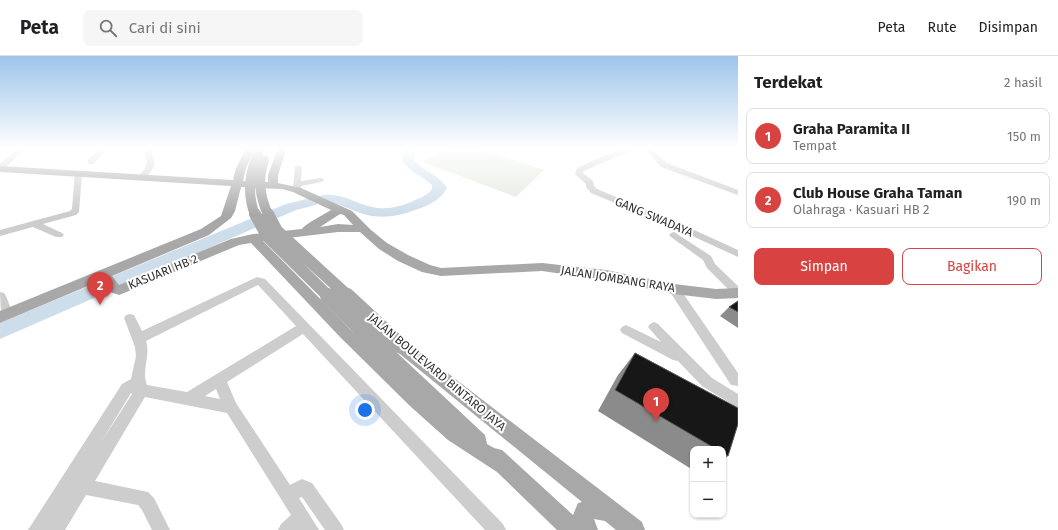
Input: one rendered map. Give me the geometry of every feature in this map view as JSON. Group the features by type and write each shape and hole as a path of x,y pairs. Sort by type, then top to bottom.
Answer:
{"main road":[{"name":"JALAN JOMBANG RAYA","path":"28,170 298,187 351,215 362,229 383,246 427,270 441,272 542,267 606,275 674,289 716,294 738,293"},
{"name":"KASUARI HB 2","path":"240,170 229,211 219,224 205,232 106,276 115,290 121,289 235,242 253,238 319,232 338,228 362,229"},
{"name":"JALAN BOULEVARD BINTARO JAYA","path":"251,170 248,180 252,203 259,223 267,236 394,350 634,530"},
{"name":"JALAN BOULEVARD BINTARO JAYA","path":"260,170 260,191 266,209 277,231 394,350 501,464 573,530"},
{"path":"274,185 273,175 275,170"},
{"name":"KASUARI HB 2","path":"299,233 323,222 339,209"},
{"path":"253,238 345,333 416,400 455,434 501,464"},
{"path":"4,315 106,276"},
{"path":"587,530 583,519 586,511 594,508 610,512"}],"street":[{"path":"141,177 148,170"},
{"path":"298,170 298,187 321,180"},
{"name":"GANG SWADAYA","path":"580,170 578,171 579,174 590,184 590,187 594,191 678,226 738,254"},
{"path":"678,170 738,193"},
{"path":"0,233 69,215 76,210 78,174"},
{"path":"35,224 59,235"},
{"path":"674,235 706,258 711,266 738,293"},
{"path":"138,339 257,281 260,282 497,530"},
{"path":"674,289 736,382"},
{"path":"0,296 4,315"},
{"path":"37,530 74,485 135,387 142,350 130,318"},
{"path":"654,327 707,382 738,402"},
{"path":"188,399 304,328"},
{"path":"626,330 687,360"},
{"path":"219,379 231,407 305,523 287,530"},
{"path":"135,387 231,407"},
{"path":"55,530 74,485"},
{"path":"74,485 142,498 148,504 161,530"},
{"path":"288,497 302,487 306,489 335,530"}],"shaded area":[{"path":"445,170 544,170 516,197"}],"building":[{"path":"738,301 738,312 729,307"},
{"path":"635,353 738,408 738,424 728,456 726,455 726,446 711,446 615,390"}],"waterway":[{"path":"324,199 336,199 369,211 381,213 406,209 424,202 436,194 440,188 434,180 417,170"},
{"path":"0,331 291,207 311,202"}],"place":[{"name":"Club House Graha Taman","path":"100,305"},
{"name":"Graha Paramita II","path":"656,421"}]}
